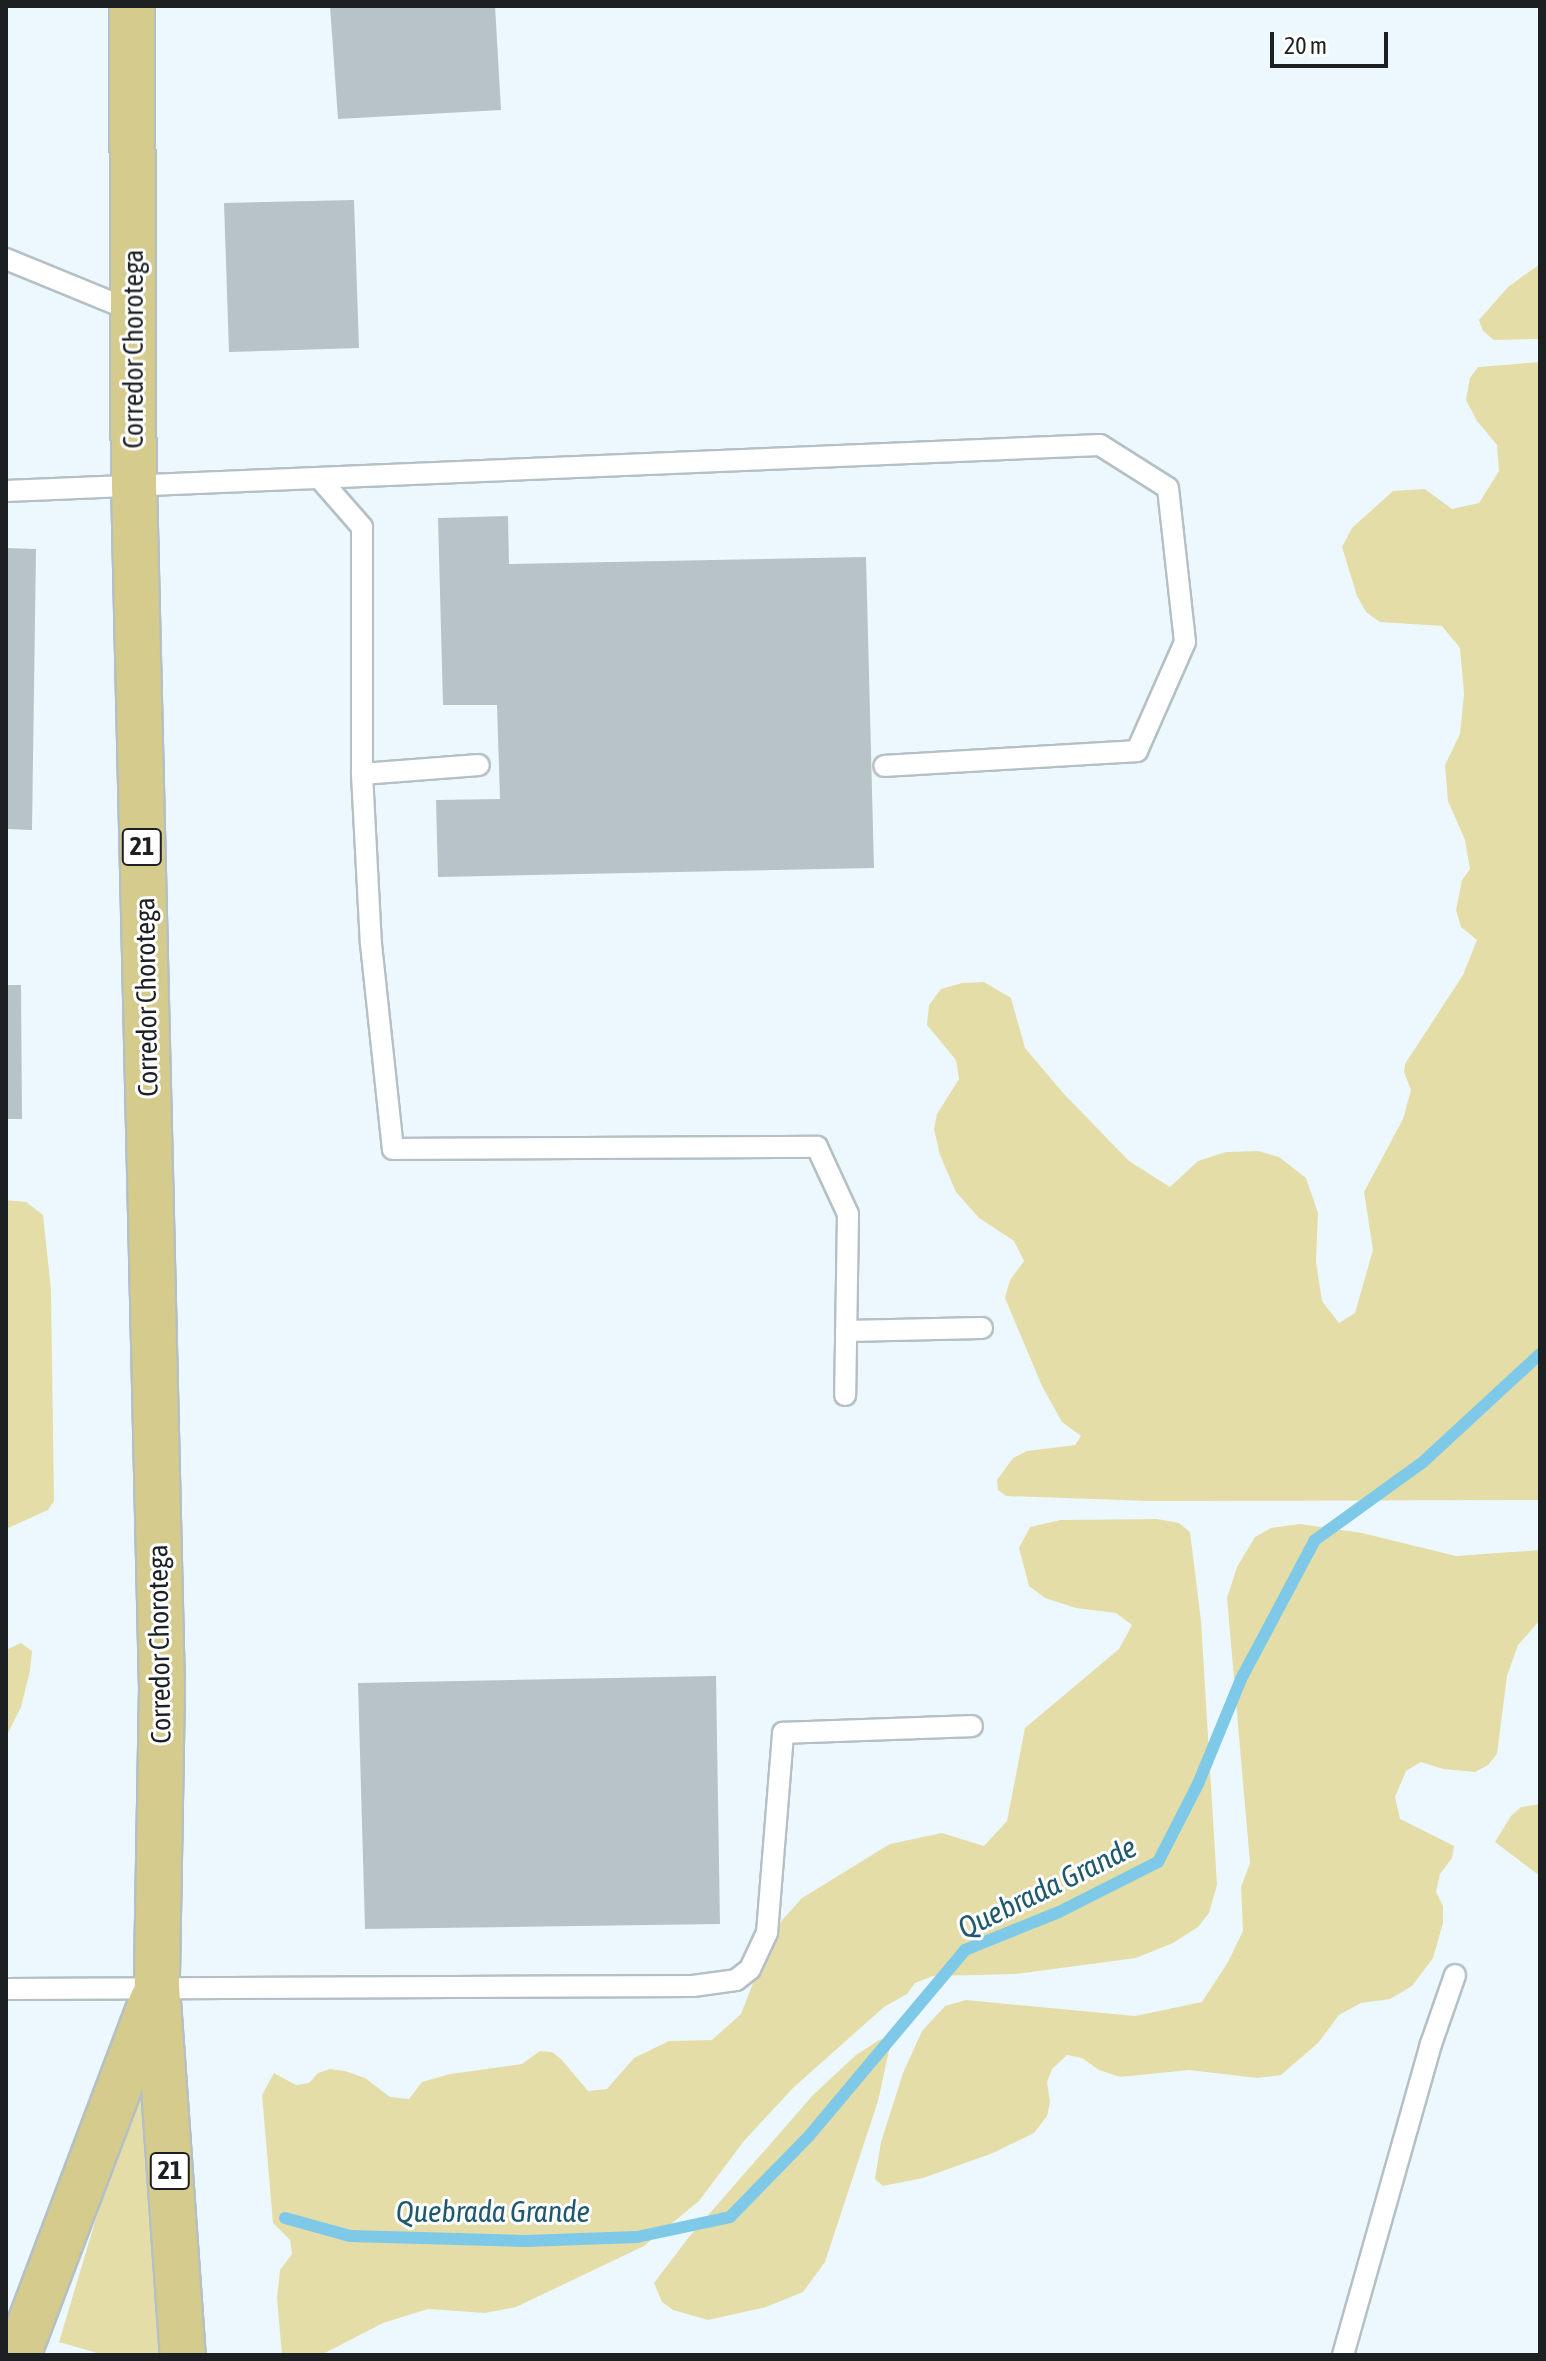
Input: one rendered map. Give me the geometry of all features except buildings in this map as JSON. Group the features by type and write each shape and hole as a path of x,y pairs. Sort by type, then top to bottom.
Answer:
{"main road":[{"name":"Corredor Chorotega","path":"132,6 134,483 161,1672 157,1987 183,2355"},
{"name":"Corredor Chorotega","path":"18,2355 157,1987"}],"lane":[{"path":"6,259 133,311"},
{"path":"6,491 134,483 321,480 1100,445 1168,488 1185,642 1137,751 884,766"},
{"path":"321,480 362,527 362,774 371,944 393,1149 817,1147 848,1214 845,1395"},
{"path":"362,774 479,765"},
{"path":"846,1331 982,1328"},
{"path":"6,1989 693,1986 736,1980 750,1969 767,1933 783,1733 972,1726"},
{"path":"1343,2355 1431,2044 1455,1975"}],"shaded area":[{"path":"1540,264 1540,339 1494,340 1483,331 1479,320 1508,287"},
{"path":"1540,362 1540,1500 1149,1501 1006,1496 998,1490 997,1480 1013,1458 1027,1451 1075,1445 1081,1436 1062,1422 1042,1386 1005,1298 1010,1280 1024,1261 1014,1241 979,1218 956,1192 940,1155 934,1129 937,1114 959,1079 956,1060 927,1025 929,1005 941,989 962,983 984,982 1011,998 1025,1048 1064,1094 1129,1161 1170,1187 1198,1161 1226,1152 1258,1151 1279,1157 1306,1178 1318,1213 1316,1262 1322,1301 1339,1323 1355,1313 1373,1250 1364,1192 1403,1119 1411,1090 1404,1072 1405,1064 1463,975 1477,940 1461,927 1456,910 1462,880 1470,869 1465,840 1448,801 1445,765 1460,734 1464,694 1460,648 1442,626 1380,622 1366,612 1357,596 1342,547 1352,528 1393,491 1425,489 1452,509 1479,503 1499,471 1497,445 1477,421 1466,400 1470,378 1478,367"},
{"path":"6,1200 26,1202 43,1215 51,1289 54,1501 48,1510 6,1529"},
{"path":"1157,1519 1179,1523 1190,1532 1201,1621 1217,1885 1209,1913 1198,1927 1173,1943 1136,1958 1016,1974 933,1976 915,1983 907,1994 884,2007 793,2088 744,2141 699,2201 644,2246 516,2307 485,2313 428,2309 383,2323 321,2355 282,2355 277,2298 280,2270 292,2254 290,2240 273,2223 262,2095 274,2073 296,2085 309,2083 318,2073 330,2069 345,2071 365,2078 390,2097 409,2099 422,2082 450,2074 522,2064 540,2051 552,2052 561,2059 588,2091 607,2089 634,2058 669,2041 712,2040 741,2014 774,1929 802,1898 890,1844 942,1833 984,1846 1007,1821 1025,1728 1119,1649 1132,1625 1116,1613 1076,1608 1045,1598 1029,1586 1019,1548 1030,1527 1061,1520"},
{"path":"1300,1524 1362,1533 1456,1556 1540,1550 1540,1620 1518,1645 1507,1676 1497,1754 1488,1765 1475,1772 1443,1769 1421,1762 1406,1771 1395,1797 1400,1819 1454,1846 1452,1858 1440,1874 1436,1892 1443,1906 1443,1923 1433,1958 1412,1986 1390,1999 1361,2003 1339,2015 1318,2043 1281,2075 1257,2078 1189,2070 1120,2077 1099,2070 1082,2058 1067,2055 1052,2069 1047,2082 1050,2102 1047,2116 1034,2133 993,2153 923,2178 883,2186 875,2179 881,2142 903,2073 922,2031 945,2006 966,2000 1135,2016 1202,2002 1228,1962 1243,1931 1241,1887 1250,1863 1227,1598 1237,1567 1255,1537 1271,1528"},
{"path":"21,1643 32,1651 30,1671 21,1707 6,1737 6,1650"},
{"path":"1540,1804 1540,1876 1495,1842 1511,1816 1521,1807"},
{"path":"881,2039 890,2046 878,2101 825,2262 803,2292 766,2307 708,2320 673,2310 662,2302 654,2283 689,2237 813,2095 856,2055"},
{"path":"146,2052 162,2355 104,2355 59,2342"}],"waterway":[{"name":"Quebrada Grande","path":"285,2218 350,2236 526,2241 637,2237 730,2217 809,2136 965,1950 1059,1912 1158,1862 1198,1784 1241,1679 1315,1540 1423,1462 1540,1354"}]}
